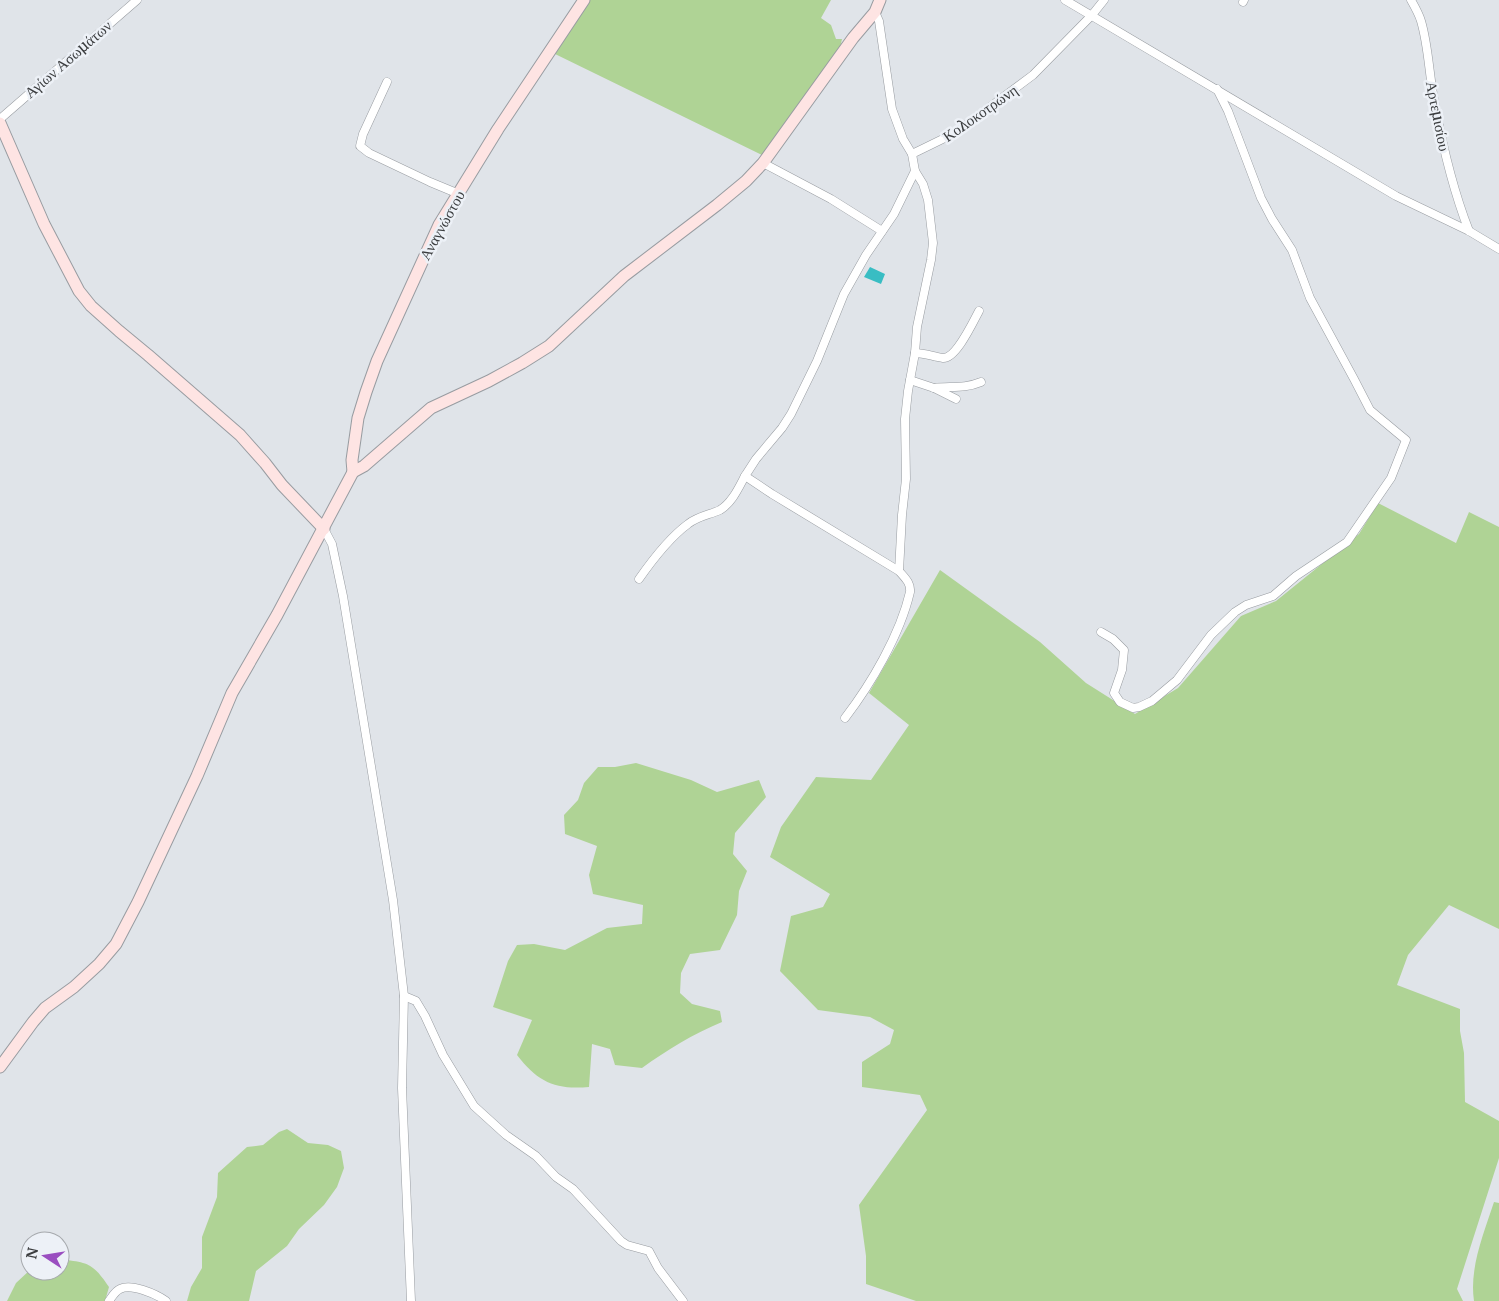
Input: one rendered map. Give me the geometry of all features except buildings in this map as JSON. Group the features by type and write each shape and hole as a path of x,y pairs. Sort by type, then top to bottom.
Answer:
{"street":[{"name":"Αγίων Ασωμάτων","path":"0,119 137,0"},
{"name":"Αναγνώστου","path":"354,472 352,460 358,418 377,361 439,225 498,129 584,0"},
{"path":"0,1067 45,1008 74,987 99,964 116,944 138,902 197,776 232,693 277,615 354,472 364,466 431,408 489,381 548,346 624,276 746,181 763,163 853,38 875,12 880,0"},
{"path":"1065,0 1217,89 1290,135 1396,196 1469,231 1499,249"},
{"name":"Κολοκοτρώνη","path":"912,154 955,134 1016,88 1032,75 1092,15 1104,0"},
{"name":"Αρτεμισίου","path":"1412,0 1421,20 1435,106 1456,197 1469,231"},
{"path":"875,12 881,29 892,109 903,139 912,154 916,171 928,200 933,243 917,327 905,419 906,479 899,571"},
{"path":"387,82 363,134 360,146 430,182 459,194"},
{"path":"1101,632 1113,639 1124,650 1122,670 1114,693 1120,702 1133,708 1152,701 1177,680 1211,635 1235,612 1246,605 1273,596 1296,576 1347,542 1391,478 1406,440 1370,410 1310,298 1292,250 1272,219 1228,111 1217,89"},
{"path":"0,123 44,224 79,291 91,306 119,332 240,435 282,486 324,529 332,544 343,596 382,826 404,996 402,1088 411,1301"},
{"path":"763,163 831,199 882,230"},
{"path":"639,579 650,563 686,525 700,517 722,509 728,503 756,459 782,428 817,361 844,294 882,230 894,214 916,171"},
{"path":"915,352 945,358 952,355 960,345 979,311"},
{"path":"910,380 934,388 956,399"},
{"path":"934,388 963,388 981,382"},
{"path":"745,476 899,571 911,586 895,633 872,681 845,718"},
{"path":"404,996 416,1001 443,1055 474,1106 506,1135 536,1156 556,1177 573,1189 621,1241 649,1251 658,1268 683,1301"},
{"path":"109,1301 118,1290 129,1288 145,1291 166,1301"}],"green space":[{"path":"586,0 831,0 821,18 831,25 836,39 842,39 840,48 764,156 553,53"},
{"path":"1378,503 1456,543 1469,512 1499,527 1499,929 1449,905 1408,955 1397,985 1460,1009 1460,1031 1464,1053 1465,1102 1499,1121 1499,1158 1457,1289 1463,1301 916,1301 866,1284 866,1256 859,1205 927,1110 920,1095 862,1087 862,1062 890,1044 894,1030 870,1017 818,1010 780,971 791,916 823,907 830,894 770,857 781,827 816,777 871,780 909,725 869,693 940,570 1040,642 1086,683 1135,714 1178,688 1241,616 1276,601 1359,534"},
{"path":"636,763 691,780 717,792 759,780 766,797 735,833 733,854 747,871 739,891 737,915 720,950 690,954 681,973 680,993 692,1004 720,1011 722,1022 680,1043 642,1068 615,1065 610,1049 592,1044 589,1087 577,1088 557,1085 540,1078 532,1072 517,1055 532,1020 493,1007 508,961 517,945 534,944 565,950 607,928 642,924 643,905 593,894 589,875 597,846 565,834 564,815 578,800 584,783 598,767 615,767"},
{"path":"287,1129 308,1143 328,1145 341,1151 344,1168 337,1187 324,1205 299,1229 287,1246 256,1271 249,1301 187,1301 191,1287 202,1268 202,1237 217,1197 218,1173 247,1147 263,1145 279,1132"},
{"path":"1494,1202 1499,1203 1499,1301 1474,1301 1475,1263"},
{"path":"70,1261 89,1265 109,1287 105,1301 7,1301 16,1283 20,1279 20,1281 70,1281"}],"water":[{"path":"870,267 885,274 881,284 864,277"}]}
